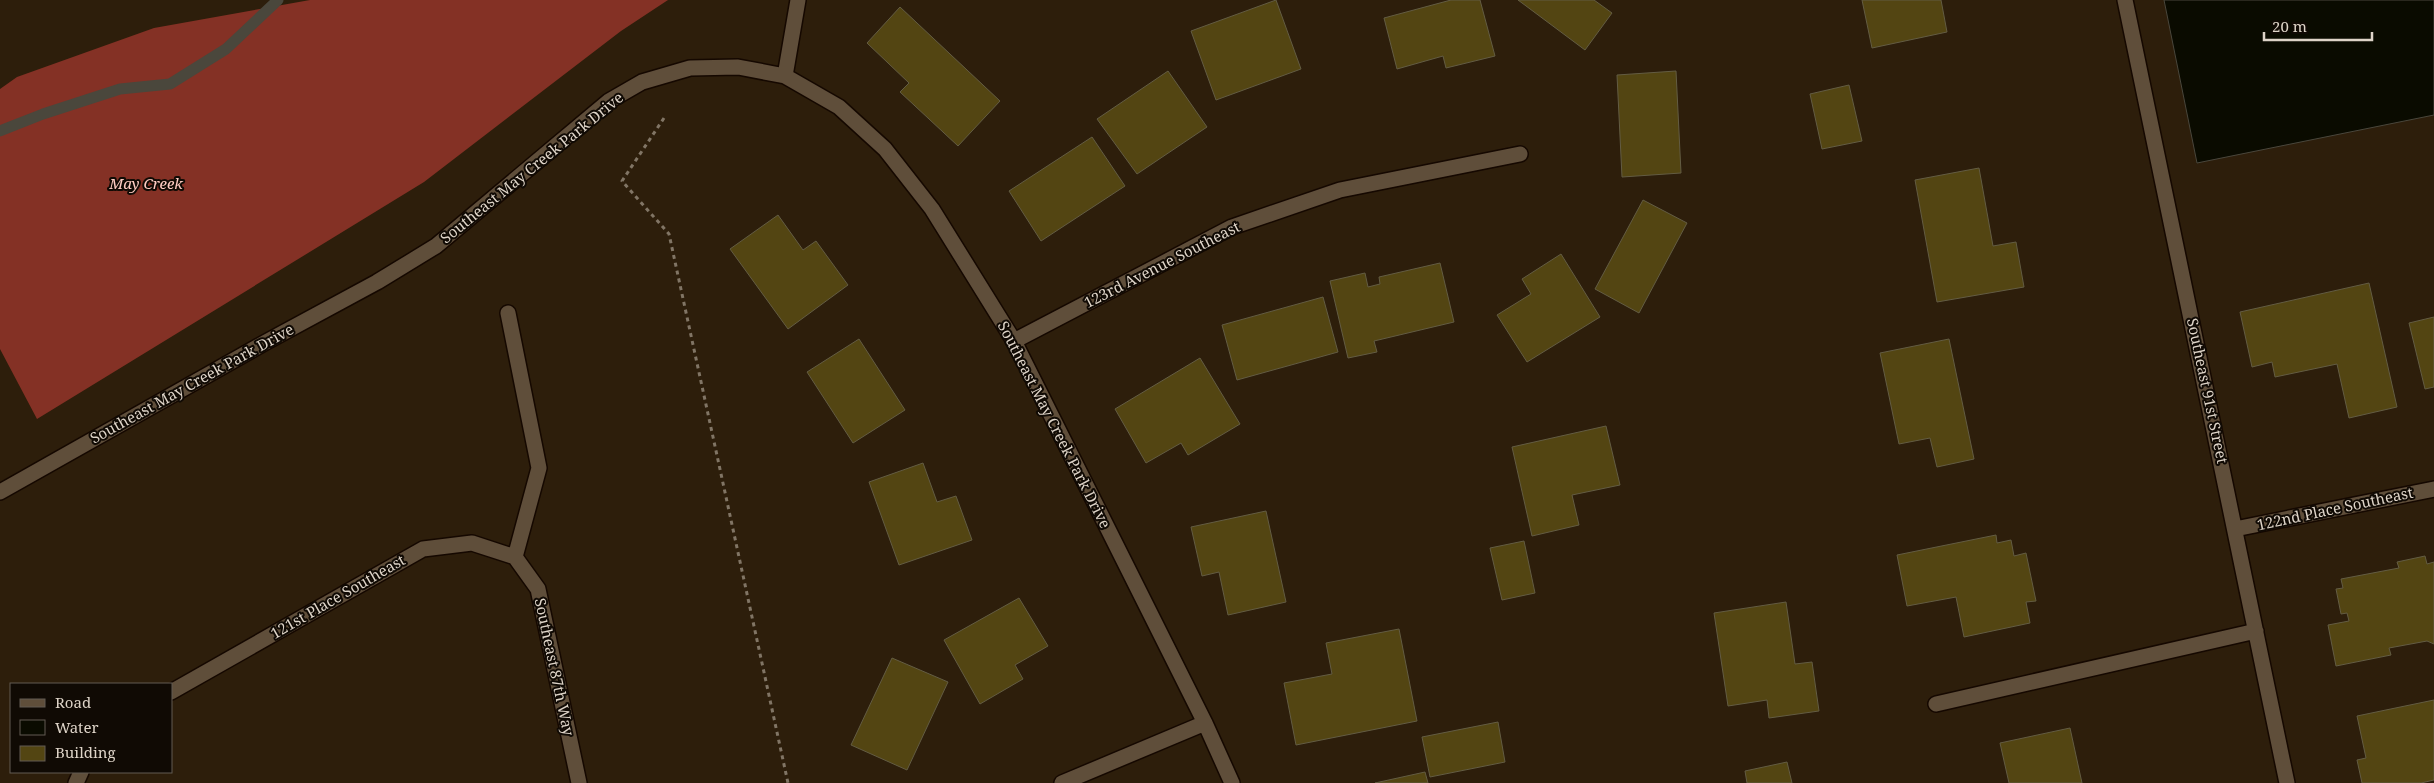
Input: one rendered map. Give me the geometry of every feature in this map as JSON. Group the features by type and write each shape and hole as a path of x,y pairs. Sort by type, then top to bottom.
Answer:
{"street":[{"path":"785,76 798,0"},
{"name":"Southeast 91st Street","path":"2125,0 2287,783"},
{"name":"Southeast May Creek Park Drive","path":"0,492 266,342 377,282 436,246 609,101 642,82 690,68 738,67 785,76 838,107 885,150 932,209 1014,342 1205,723 1232,783"},
{"name":"123rd Avenue Southeast","path":"1014,342 1232,227 1340,190 1520,154"},
{"path":"508,313 539,468 515,557"},
{"name":"122nd Place Southeast","path":"2235,529 2434,488"},
{"name":"121st Place Southeast","path":"172,691 423,548 472,544 515,557"},
{"name":"Southeast 87th Way","path":"515,557 538,589 579,783"},
{"path":"1936,704 2256,631"},
{"path":"1062,783 1205,723"}],"path":[{"path":"664,118 622,181 669,234 788,783"}],"green space":[{"name":"May Creek","path":"310,0 668,0 621,31 424,182 37,419 0,349 0,89 17,77 154,28"}],"water":[{"path":"2164,0 2434,0 2434,115 2197,163"}],"building":[{"path":"1276,0 1301,69 1216,100 1191,31"},
{"path":"1451,0 1480,0 1495,56 1446,68 1443,56 1397,69 1384,18"},
{"path":"1518,0 1594,0 1612,13 1585,50"},
{"path":"1862,0 1941,0 1947,32 1872,48"},
{"path":"900,7 1000,101 958,146 900,92 909,83 867,43"},
{"path":"1168,71 1207,127 1137,174 1097,119"},
{"path":"1676,71 1681,173 1622,177 1617,75"},
{"path":"1849,85 1862,141 1822,149 1810,94"},
{"path":"1092,137 1125,186 1041,241 1009,191"},
{"path":"1979,168 1993,246 2016,242 2024,287 1937,302 1915,180"},
{"path":"1643,200 1687,223 1639,313 1595,289"},
{"path":"778,215 803,250 816,241 848,285 788,329 730,249"},
{"path":"1561,254 1600,317 1527,362 1497,315 1531,294 1522,279"},
{"path":"1440,263 1454,322 1374,341 1377,352 1348,358 1330,281 1365,273 1368,287 1380,284 1379,277"},
{"path":"2369,283 2397,407 2349,418 2337,364 2275,377 2272,362 2252,367 2240,312"},
{"path":"1323,297 1338,352 1237,380 1222,325"},
{"path":"2434,317 2434,387 2425,389 2409,323"},
{"path":"859,339 905,410 853,443 807,372"},
{"path":"1949,339 1974,459 1937,467 1930,438 1899,444 1880,353"},
{"path":"1200,358 1240,424 1188,455 1181,443 1146,463 1115,409"},
{"path":"1606,426 1620,485 1572,495 1579,525 1532,536 1512,447"},
{"path":"923,463 937,502 956,496 972,540 899,565 869,482"},
{"path":"1266,511 1286,602 1228,615 1219,572 1202,576 1191,527"},
{"path":"1996,535 1997,543 2011,540 2014,556 2026,553 2036,601 2026,602 2030,623 1964,637 1956,597 1907,606 1897,555"},
{"path":"1524,541 1535,593 1502,600 1490,548"},
{"path":"2425,556 2427,564 2434,562 2434,644 2427,641 2389,648 2391,655 2336,666 2328,625 2349,621 2347,613 2341,614 2336,589 2343,588 2341,579 2399,568 2397,562"},
{"path":"1019,598 1048,646 1015,665 1023,679 980,704 944,640"},
{"path":"1786,602 1795,664 1812,662 1819,711 1769,718 1767,700 1728,706 1714,613"},
{"path":"1399,629 1417,721 1296,745 1284,683 1332,674 1326,643"},
{"path":"892,658 948,682 907,770 851,745"},
{"path":"2434,700 2434,780 2421,783 2362,783 2357,760 2366,758 2357,716"},
{"path":"1498,722 1505,762 1430,777 1422,737"},
{"path":"2070,728 2082,783 2009,783 2000,743"},
{"path":"1787,762 1792,783 1747,783 1745,771"},
{"path":"1425,772 1428,783 1375,783"}],"waterway":[{"path":"0,131 43,114 120,89 170,84 226,49 278,0"}]}
